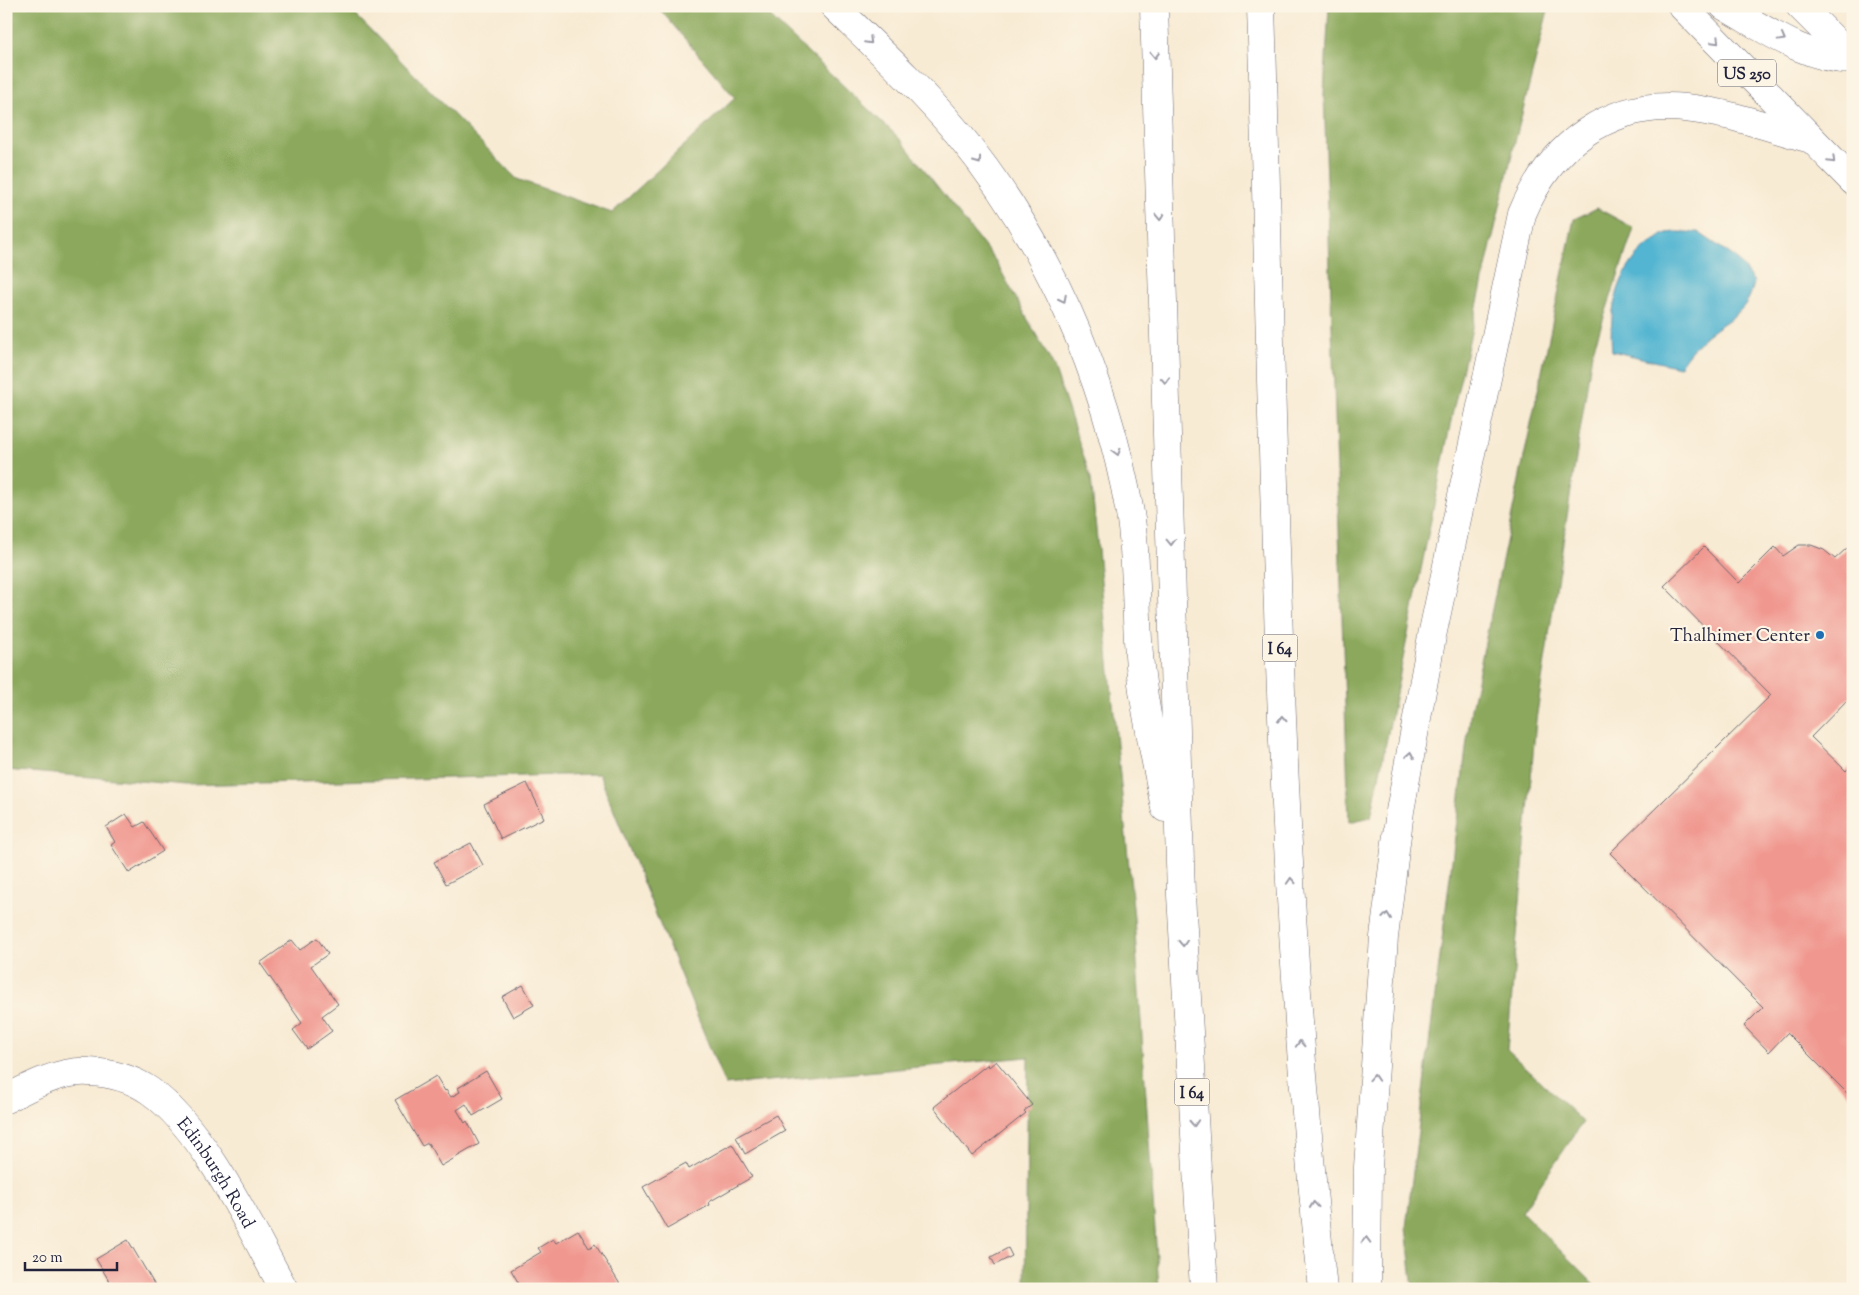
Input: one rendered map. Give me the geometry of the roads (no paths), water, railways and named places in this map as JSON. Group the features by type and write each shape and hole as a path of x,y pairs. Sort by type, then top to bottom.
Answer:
{"main road":[{"path":"834,6 918,89 957,133 1006,200 1066,303 1086,354 1118,456 1130,515 1135,551 1140,674 1181,894"},
{"name":"I 64","path":"1154,6 1181,894 1204,1289"},
{"name":"I 64","path":"1261,6 1282,715 1303,1088 1323,1289"},
{"name":"US 250","path":"1682,6 1853,181"},
{"path":"1724,6 1803,50 1819,56 1853,59"},
{"path":"1800,6 1853,59"},
{"path":"1367,1289 1368,1157 1384,937 1400,811 1432,636 1522,214 1549,164 1564,150 1602,123 1624,113 1652,108 1684,107 1722,114 1811,139"},
{"name":"Edinburgh Road","path":"6,1099 26,1088 67,1074 88,1072 124,1078 149,1090 170,1108 207,1154 284,1289"}],"water":[{"path":"1698,232 1736,258 1754,282 1743,308 1703,338 1679,367 1612,351 1611,336 1614,305 1624,276 1632,263 1642,251 1665,234"}],"place":[{"name":"Thalhimer Center","path":"1820,635"}]}
